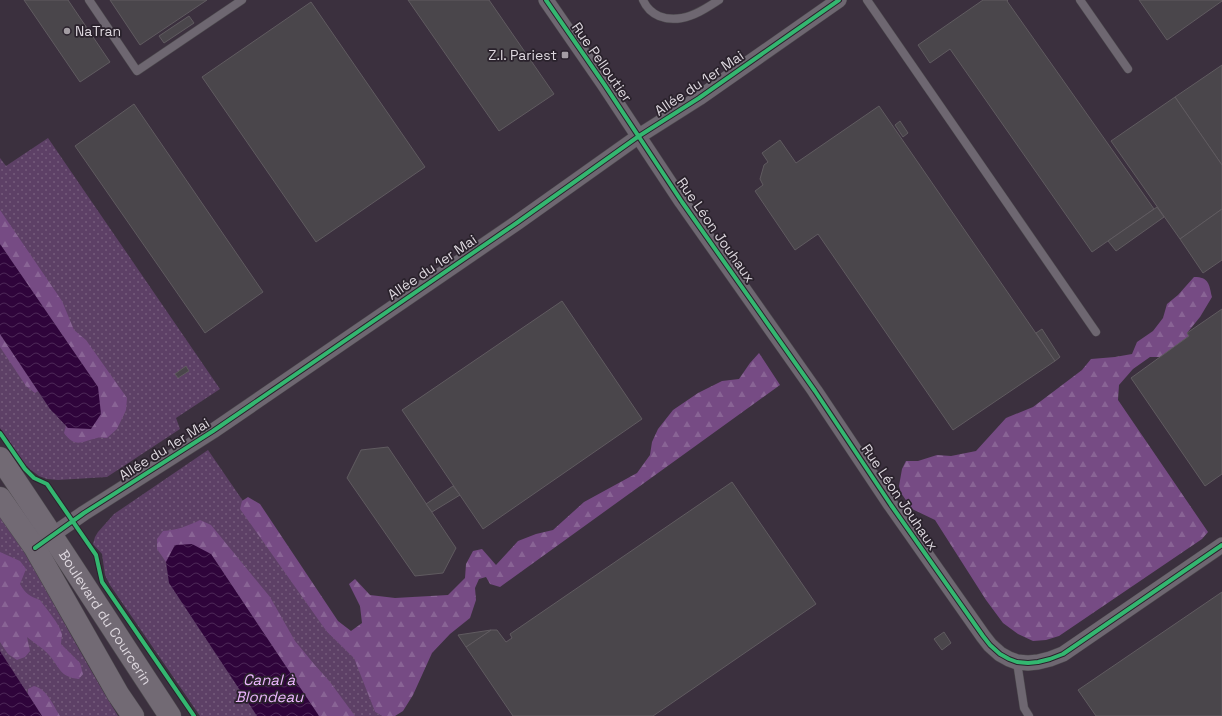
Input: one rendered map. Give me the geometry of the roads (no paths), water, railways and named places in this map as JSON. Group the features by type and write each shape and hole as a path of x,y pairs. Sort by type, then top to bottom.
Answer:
{"main road":[{"name":"Boulevard du Courcerin","path":"0,458 53,535 170,716"},
{"name":"Boulevard du Courcerin","path":"0,498 35,548 118,694 133,716"}],"street":[{"name":"Rue Pelloutier","path":"546,0 639,136"},
{"name":"Allée du 1er Mai","path":"35,548 84,513 213,431 518,222 639,136 699,98 839,0"},
{"name":"Rue Léon Jouhaux","path":"639,136 682,202 815,391 886,498 974,624 990,645 1000,654 1017,662 1028,663 1038,662 1063,654 1222,545"}],"lane":[{"path":"90,0 137,71 242,0"},
{"path":"643,0 650,12 658,16 674,18 683,18 719,0"},
{"path":"867,0 1096,332"},
{"path":"1080,0 1128,69"},
{"path":"1017,662 1024,708 1030,716"}],"water":[{"path":"0,244 98,387 101,414 91,429 68,428 50,409 0,334"},
{"name":"Canal à Blondeau","path":"192,544 211,554 319,716 257,716 169,583 166,562 175,545"},
{"path":"0,651 42,716 0,716"}],"place":[{"name":"NaTran","path":"67,31"},
{"name":"Z.I. Pariest","path":"565,55"}]}
